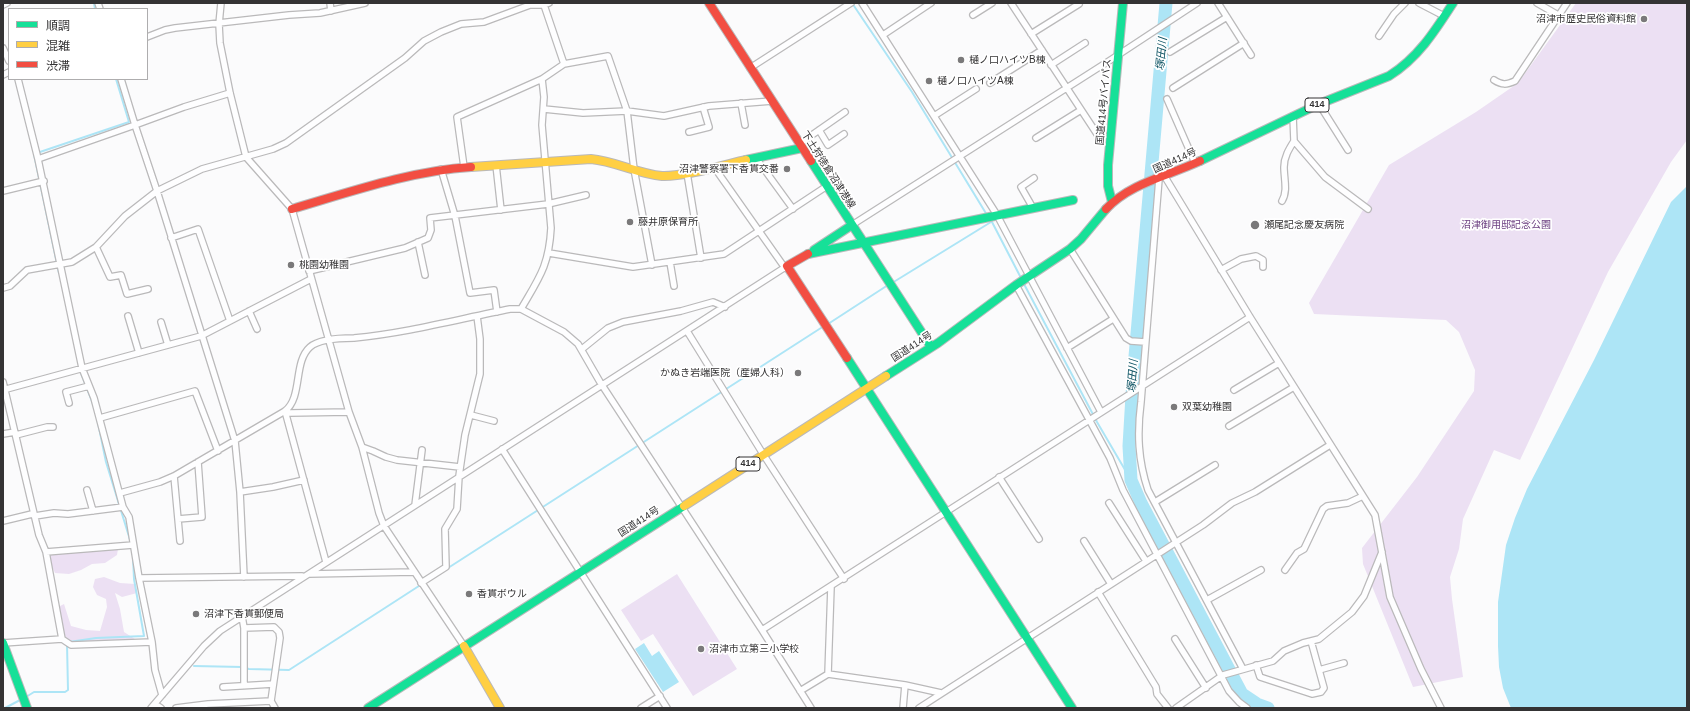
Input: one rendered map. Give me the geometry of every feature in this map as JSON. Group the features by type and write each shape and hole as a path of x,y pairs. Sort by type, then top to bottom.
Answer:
{"main road":[{"name":"下土狩徳倉沼津港線","path":"709,3 931,347"},
{"name":"国道414号バイパス","path":"1112,202 1108,186 1108,165 1123,3"},
{"name":"国道414号","path":"368,708 931,347 1016,285 1070,249 1082,239 1112,202 1127,192 1195,163 1319,104 1399,71 1427,41 1453,3"},
{"path":"292,208 441,169 591,159 603,160 663,176 714,168 800,146"},
{"path":"810,253 862,241 1073,200"},
{"path":"852,225 786,267 866,388 1072,708"},
{"path":"3,643 27,708"},
{"path":"464,646 500,708"}],"street":[{"path":"3,5 7,3"},
{"path":"221,3 219,24 220,43 230,93 246,158 292,208 350,412 362,447 379,513 384,526 464,646"},
{"path":"330,3 331,11"},
{"path":"148,37 164,30 175,28 219,24 255,18 331,11 364,3"},
{"path":"862,3 997,215 1102,412"},
{"path":"883,35 931,3"},
{"path":"973,14 992,3"},
{"path":"1012,3 1097,134"},
{"path":"852,225 1197,3"},
{"path":"1218,3 1251,55"},
{"path":"1378,36 1394,14 1405,3"},
{"path":"1419,3 1444,16"},
{"path":"1537,3 1558,15"},
{"path":"1494,80 1501,84 1507,84 1515,81 1567,3"},
{"path":"3,288 10,286 27,270 72,262 96,247 125,216 157,191 202,169 246,158 273,149 293,138 405,58 424,41 460,24 484,22 529,4 547,4 564,64"},
{"path":"750,68 849,4"},
{"path":"1031,34 1079,4"},
{"path":"1170,52 1227,16"},
{"path":"1052,66 1085,43"},
{"path":"1173,88 1244,43"},
{"path":"3,48 8,59"},
{"path":"990,83 1042,50"},
{"path":"464,167 457,117 542,79 564,64 608,56 627,111 634,169 652,264"},
{"path":"520,309 542,274 549,253 551,228 544,162 542,125 544,109 542,79"},
{"path":"18,80 44,181 59,265 82,368 100,418 120,494 121,507 129,518 131,546 152,642 155,670 162,694"},
{"path":"120,80 157,191 235,441 240,492 244,577"},
{"path":"934,116 976,89"},
{"path":"38,159 184,107 230,93"},
{"path":"1167,99 1195,163"},
{"path":"544,109 583,113 627,111 664,116 703,107 772,101"},
{"path":"741,103 745,125"},
{"path":"1319,104 1348,150"},
{"path":"689,132 709,127 703,107"},
{"path":"1036,138 1081,110"},
{"path":"800,146 818,130 845,112"},
{"path":"1282,201 1286,194 1284,166 1287,153 1294,141 1293,116"},
{"path":"818,130 828,145 844,134"},
{"path":"1294,141 1325,177 1368,209"},
{"path":"756,158 793,209"},
{"path":"496,165 501,210"},
{"path":"161,708 153,706 204,646 220,631 786,267 714,168"},
{"path":"441,169 455,216 470,293 494,290 497,312"},
{"path":"687,173 701,258"},
{"path":"1033,208 1021,187 1034,178"},
{"path":"1160,178 1221,270 1375,515 1390,597 1421,670 1441,708"},
{"path":"1160,178 1139,388 1138,449 1141,471 1148,490 1207,600 1241,669"},
{"path":"3,191 44,181"},
{"path":"549,253 633,267 724,254 827,186"},
{"path":"309,271 405,248 428,238 431,230 430,218 548,204 586,195"},
{"path":"644,224 668,220"},
{"path":"171,238 198,229 230,321"},
{"path":"418,242 424,275"},
{"path":"96,247 110,277 121,275 127,294 148,289"},
{"path":"1070,249 1126,338 1143,342"},
{"path":"1221,270 1241,259 1256,256 1263,260 1263,266"},
{"path":"670,262 674,286"},
{"path":"4,390 201,336 311,278"},
{"path":"1016,285 1110,458 1123,490 1229,691 1245,708"},
{"path":"582,349 608,328 623,322 680,311 713,302 725,307"},
{"path":"120,494 160,482 174,476 285,411 292,404 303,356 311,346 329,340 381,335 510,309 520,309 564,332 582,349 638,440 811,708"},
{"path":"249,311 257,329"},
{"path":"128,316 139,353"},
{"path":"421,583 446,567 445,529 457,509 459,476 465,435 471,415 480,367 477,316"},
{"path":"762,630 844,579 999,477 1250,317"},
{"path":"1067,348 1113,319"},
{"path":"161,322 168,345"},
{"path":"687,331 763,454 844,579"},
{"path":"1234,390 1279,363"},
{"path":"3,382 39,535 46,552 62,639"},
{"path":"69,403 66,392 89,386"},
{"path":"1229,426 1294,387"},
{"path":"100,418 195,390 218,451"},
{"path":"285,411 290,413 350,412"},
{"path":"285,411 326,562"},
{"path":"471,415 494,421"},
{"path":"3,434 52,427"},
{"path":"919,708 1175,542 1203,526 1232,503 1255,492 1330,445"},
{"path":"362,447 386,457 421,463 460,467"},
{"path":"502,449 667,708"},
{"path":"415,505 422,450"},
{"path":"178,519 202,517 198,462"},
{"path":"1155,502 1214,465"},
{"path":"174,476 180,541"},
{"path":"999,477 1039,539"},
{"path":"240,492 304,480"},
{"path":"87,490 93,511"},
{"path":"1285,570 1297,553 1304,549 1323,509 1327,506 1348,503 1363,496"},
{"path":"1109,503 1146,561"},
{"path":"3,521 32,514 35,516 54,513 68,514 121,507"},
{"path":"1084,541 1111,584"},
{"path":"46,552 131,546"},
{"path":"1176,708 1222,676 1241,669 1273,661 1284,651 1319,639 1352,612 1364,596 1382,551"},
{"path":"1207,600 1261,570"},
{"path":"139,578 244,577 414,572"},
{"path":"828,674 831,587"},
{"path":"1098,592 1156,687 1157,694 1168,708"},
{"path":"242,616 244,628 244,685"},
{"path":"244,628 274,627 279,632 280,638 271,701 275,708"},
{"path":"3,643 62,639 71,645 152,642"},
{"path":"1176,639 1206,688"},
{"path":"1256,665 1260,677 1312,694 1321,692 1324,688 1311,641"},
{"path":"1319,670 1344,664"},
{"path":"800,691 828,674 904,685 941,693"},
{"path":"223,687 273,684"},
{"path":"903,708 904,685"},
{"path":"641,708 660,696"},
{"path":"21,708 24,700"},
{"path":"176,708 208,704 271,701"}],"green space":[{"name":"沼津御用邸記念公園","path":"1576,3 1687,3 1687,140 1671,162 1608,272 1520,460 1494,450 1463,519 1459,549 1450,577 1463,677 1413,687 1363,564 1362,548 1417,477 1474,391 1475,370 1459,332 1446,320 1314,314 1309,303 1389,165 1476,112 1518,83"},
{"path":"118,549 117,555 105,563 92,564 69,574 55,573 51,564 50,555"},
{"path":"677,574 737,669 693,696 653,634 641,641 621,610"},
{"path":"104,577 120,583 135,584 137,593 122,597 115,593 120,609 124,632 135,639 74,645 65,639 56,608 64,604 71,626 86,630 100,631 107,607 106,599 97,595 93,587 95,579"}],"water":[{"path":"1687,186 1687,708 1511,708 1503,688 1499,667 1498,602 1506,545 1515,518 1527,489 1594,360 1671,202"},
{"path":"644,643 652,656 659,651 679,682 663,692 635,649"}],"waterway":[{"path":"94,3 95,8"},
{"path":"852,3 912,92 987,215"},
{"name":"塚田川","path":"1166,3 1133,379 1129,446 1131,480 1141,503 1242,694 1257,704 1268,708"},
{"path":"59,273 34,154 129,122 116,80"},
{"path":"892,283 991,222"},
{"path":"992,222 1021,278"},
{"path":"1024,284 1097,422 1131,480"},
{"path":"828,324 888,285"},
{"path":"448,568 824,326"},
{"path":"81,373 93,404"},
{"path":"97,418 106,462 131,543"},
{"path":"69,642 96,638 144,636 134,579 133,557"},
{"path":"194,666 289,670 422,584"},
{"path":"26,697 34,692 65,692 68,690 67,644"},
{"path":"5,708 22,699"}],"traffic: fast":[{"path":"1112,202 1108,186 1108,165 1123,3"},
{"path":"1200,161 1319,104 1389,76 1409,61 1425,43 1453,3"},
{"path":"746,160 802,148"},
{"path":"811,161 931,347"},
{"path":"808,254 1073,200"},
{"path":"886,376 938,343 1016,285 1070,249 1081,239 1106,209"},
{"path":"814,250 852,225"},
{"path":"847,358 1072,708"},
{"path":"368,708 684,506"},
{"path":"3,643 27,708"}],"traffic: slow":[{"path":"471,167 591,159 609,162 653,175 671,176 692,173 746,160"},
{"path":"684,506 886,376"},
{"path":"464,646 500,708"}],"traffic: jam":[{"path":"709,3 811,161"},
{"path":"1106,209 1116,200 1138,186 1200,161"},
{"path":"292,209 380,183 425,173 471,167"},
{"path":"808,254 787,266 847,358"}],"place":[{"name":"沼津市歴史民俗資料館","path":"1644,19"},
{"name":"樋ノ口ハイツB棟","path":"961,60"},
{"name":"樋ノ口ハイツA棟","path":"929,81"},
{"name":"沼津警察署下香貫交番","path":"787,169"},
{"name":"藤井原保育所","path":"630,222"},
{"name":"瀬尾記念慶友病院","path":"1255,225"},
{"name":"桃園幼稚園","path":"291,265"},
{"name":"かぬき岩端医院（産婦人科）","path":"798,373"},
{"name":"双葉幼稚園","path":"1174,407"},
{"name":"香貫ボウル","path":"469,594"},
{"name":"沼津下香貫郵便局","path":"196,614"},
{"name":"沼津市立第三小学校","path":"701,649"}]}
